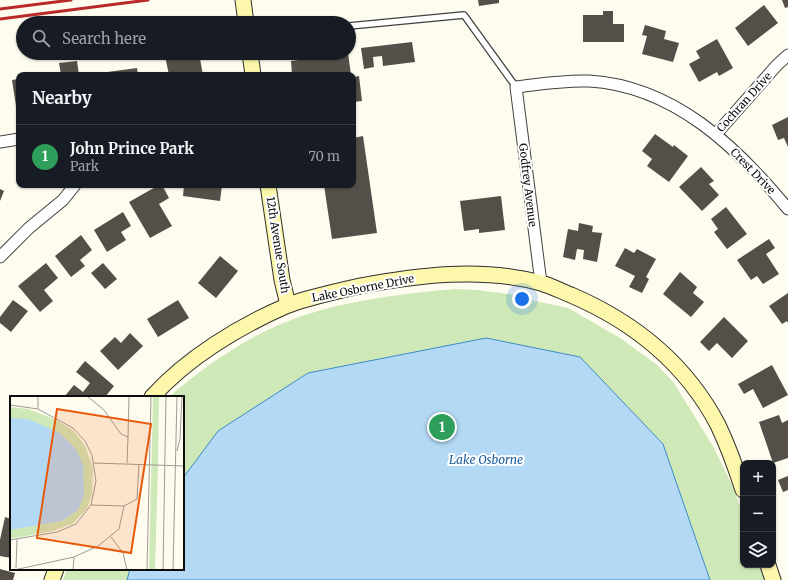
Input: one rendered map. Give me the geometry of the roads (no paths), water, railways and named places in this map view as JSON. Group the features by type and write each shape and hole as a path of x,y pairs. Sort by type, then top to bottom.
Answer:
{"street":[{"path":"243,0 245,16"},
{"name":"Cochran Drive","path":"516,87 560,81 590,81 619,86 648,94 675,106 716,134 777,65 788,55"},
{"path":"251,60 253,72"},
{"name":"Godfrey Avenue","path":"516,87 541,283"},
{"name":"Crest Drive","path":"716,134 751,168 788,209"},
{"path":"0,142 16,139"},
{"path":"0,257 29,228 62,200 72,188"},
{"name":"12th Avenue South","path":"268,188 282,280 288,305"},
{"name":"Lake Osborne Drive","path":"153,396 164,383 187,364 238,330 288,305 334,292 390,280 430,275 469,274 495,276 541,283 591,304 623,321 651,342 686,376 702,400 718,425 734,462 740,481"},
{"path":"769,568 773,580"},
{"path":"52,580 56,570"}],"lane":[{"path":"356,25 464,15 516,87"}],"water":[{"name":"Lake Osborne","path":"486,338 580,357 663,444 710,580 127,580 130,570 184,570 184,477 218,431 308,373"}],"railway":[{"path":"0,9 71,0"},
{"path":"23,16 148,0"},
{"path":"0,19 16,17"}],"place":[{"name":"John Prince Park","path":"442,427"}]}
